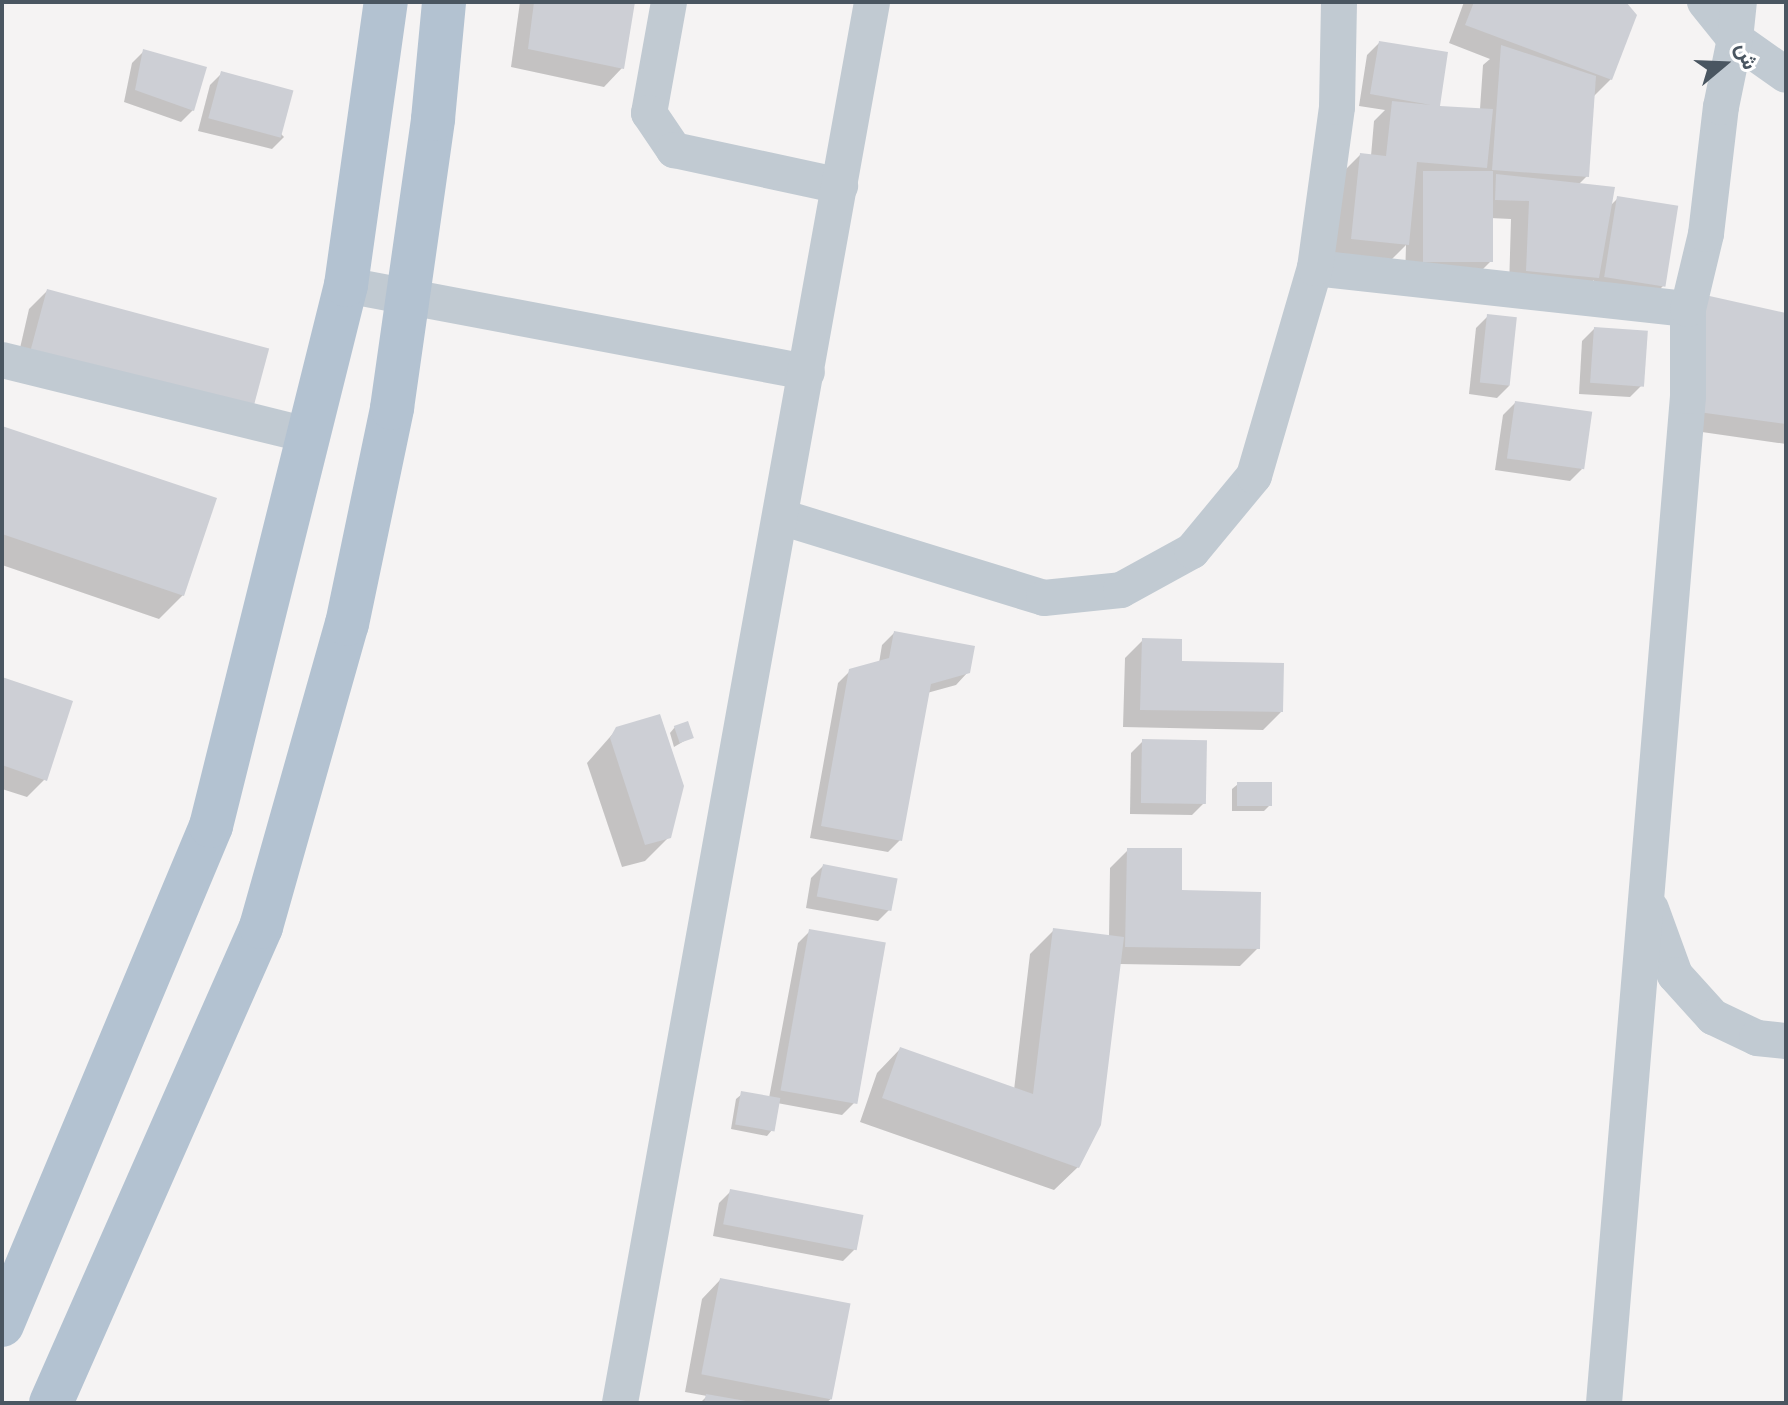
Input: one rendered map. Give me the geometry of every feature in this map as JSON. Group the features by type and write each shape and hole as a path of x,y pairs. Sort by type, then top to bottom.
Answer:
{"main road":[{"path":"2,1325 211,826 346,285 386,2"},
{"path":"51,1403 261,927 347,624 392,408 433,119 444,2"}],"street":[{"path":"669,2 649,113 674,150 840,186"},
{"path":"620,1403 872,2"},
{"path":"781,517 1044,598 1121,590 1192,551 1254,476 1315,268 1337,107 1339,2"},
{"path":"1705,2 1735,39 1786,75"},
{"path":"1604,1403 1688,396 1688,309 1706,234 1721,107 1739,2"},
{"path":"1315,268 1688,309"},
{"path":"346,285 807,372"},
{"path":"2,360 308,435"},
{"path":"1648,900 1675,975 1713,1017 1757,1038 1786,1041"}],"building":[{"path":"534,2 635,2 624,69 528,49"},
{"path":"1474,2 1626,2 1637,15 1612,80 1465,25"},
{"path":"1379,41 1448,52 1440,106 1493,109 1487,168 1417,162 1409,245 1351,239 1360,153 1386,156 1392,101 1431,105 1370,94"},
{"path":"1501,45 1596,76 1589,177 1492,170"},
{"path":"143,49 207,67 194,111 135,90"},
{"path":"221,71 293,90 281,138 208,118"},
{"path":"1423,171 1493,171 1493,262 1423,262"},
{"path":"1496,174 1615,187 1599,278 1526,271 1529,201 1495,200"},
{"path":"1617,196 1678,206 1665,287 1604,277"},
{"path":"47,289 269,349 252,411 30,352"},
{"path":"1705,295 1786,313 1786,424 1691,411"},
{"path":"1487,314 1517,317 1510,386 1480,383"},
{"path":"1594,327 1648,331 1644,387 1590,383"},
{"path":"1515,401 1592,412 1584,469 1507,458"},
{"path":"2,426 217,498 184,596 2,534"},
{"path":"894,631 975,646 970,673 931,684 902,841 821,826 849,669 889,658"},
{"path":"1142,638 1182,639 1182,661 1284,663 1283,712 1140,710"},
{"path":"2,677 73,701 47,781 2,765"},
{"path":"660,714 684,786 671,838 645,845 610,738 616,727"},
{"path":"688,721 694,738 680,743 674,726"},
{"path":"1142,739 1207,740 1206,804 1141,803"},
{"path":"1237,782 1272,782 1272,806 1237,806"},
{"path":"1127,848 1182,848 1182,890 1261,892 1260,949 1125,947"},
{"path":"823,864 898,879 891,911 817,896"},
{"path":"1053,928 1124,937 1101,1125 1079,1168 882,1098 900,1047 1033,1094"},
{"path":"809,929 886,943 857,1104 781,1091"},
{"path":"741,1091 780,1098 774,1131 735,1124"},
{"path":"730,1189 864,1215 857,1250 723,1224"},
{"path":"720,1278 851,1303 832,1400 701,1374"},
{"path":"706,1394 746,1401 746,1403 704,1403"}]}
